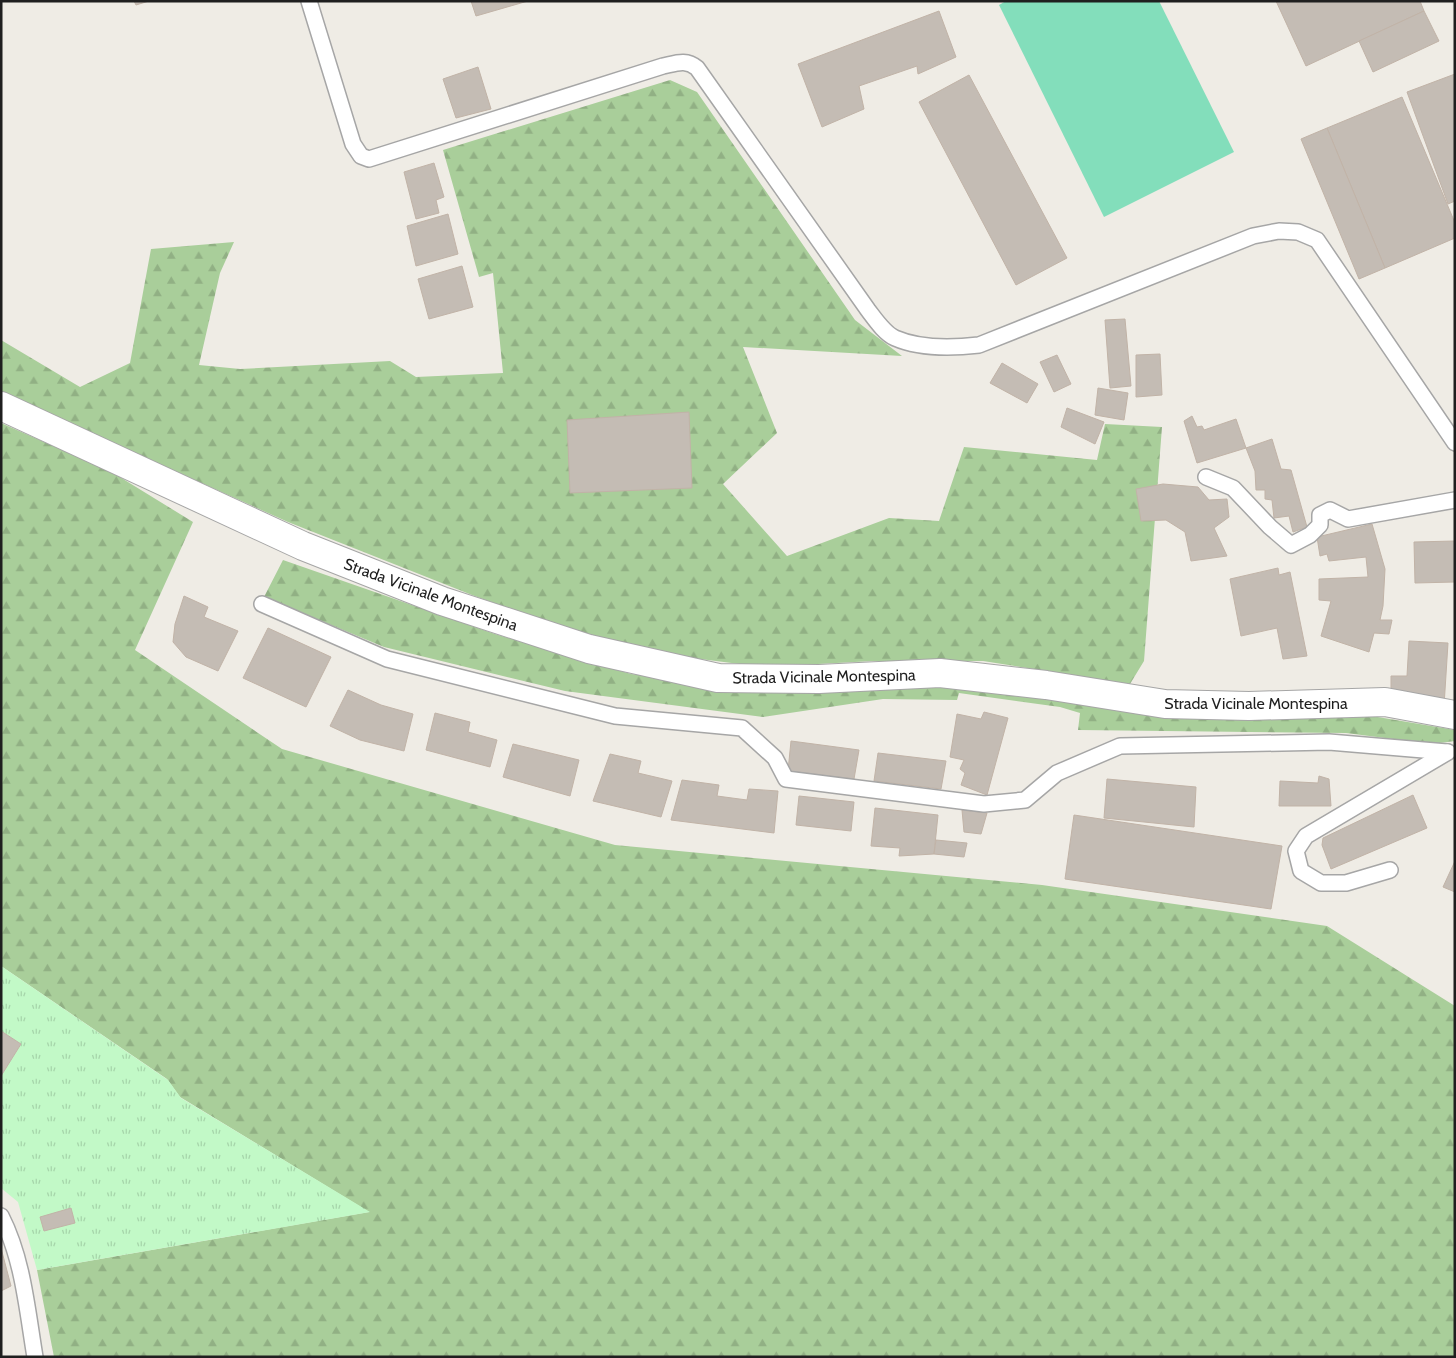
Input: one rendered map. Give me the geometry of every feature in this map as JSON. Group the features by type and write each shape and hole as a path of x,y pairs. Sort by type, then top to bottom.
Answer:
{"street":[{"name":"Strada Vicinale Montespina","path":"1,406 302,546 442,601 589,649 718,678 819,679 940,673 1046,685 1165,704 1249,706 1385,702 1455,715"}],"lane":[{"path":"309,1 353,144 361,156 369,159 663,66 682,62 690,63 697,68 868,310 894,337 920,344 955,348 979,345 1253,236 1279,231 1298,232 1317,240 1340,271 1455,443"},
{"path":"1206,477 1233,488 1270,527 1291,545 1310,534 1320,524 1320,515 1330,510 1348,519 1455,500"},
{"path":"262,604 388,659 615,716 742,728 775,758 786,779 984,804 1025,800 1057,773 1120,746 1329,742 1451,753"},
{"path":"1390,870 1346,883 1321,883 1301,871 1296,851 1306,836 1451,753"},
{"path":"1,1216 13,1239 35,1357"}],"green space":[{"path":"1006,1 1159,1 1234,152 1104,217 999,5"},
{"path":"670,80 697,92 855,320 902,356 743,347 777,433 723,484 787,556 889,518 939,521 964,447 1097,460 1105,424 1162,427 1144,661 1130,684 983,661 873,661 763,667 622,649 472,595 288,522 1,393 1,340 80,387 130,363 151,249 234,242 220,273 199,365 240,369 390,361 416,377 503,373 493,273 479,277 443,150"},
{"path":"1,423 110,471 193,522 135,650 282,749 615,845 1042,885 1327,926 1455,1006 1455,1357 54,1357 37,1270 369,1212 180,1097 167,1079 1,966"},
{"path":"283,560 495,634 631,674 774,691 930,682 1348,712 1455,730 1455,741 1432,744 1346,733 1078,730 1080,713 1060,707 959,693 957,700 883,699 763,717 565,691 384,647 264,597"},
{"path":"1,966 168,1080 181,1098 370,1212 37,1270 18,1202 1,1188 1,1076 21,1044 1,1031"}],"building":[{"path":"134,1 149,1 136,5"},
{"path":"471,1 528,1 476,16"},
{"path":"1276,1 1420,1 1424,11 1306,66"},
{"path":"939,11 956,57 918,74 917,66 859,86 864,109 822,127 798,64"},
{"path":"1424,11 1439,41 1373,72 1359,41"},
{"path":"478,67 491,109 456,118 443,79"},
{"path":"1455,74 1455,201 1448,204 1407,92"},
{"path":"969,75 1067,258 1016,285 919,102"},
{"path":"1402,97 1455,223 1455,238 1385,268 1327,128"},
{"path":"1327,128 1385,268 1359,279 1301,139"},
{"path":"434,163 444,197 436,200 439,213 416,219 404,172"},
{"path":"448,214 458,254 416,266 407,226"},
{"path":"462,266 473,307 429,319 418,279"},
{"path":"1125,319 1131,386 1110,388 1105,320"},
{"path":"1160,354 1162,395 1136,397 1136,355"},
{"path":"1057,355 1071,384 1054,392 1040,362"},
{"path":"1002,363 1038,384 1027,403 990,383"},
{"path":"1098,388 1128,393 1124,420 1095,415"},
{"path":"1067,408 1104,422 1095,444 1061,427"},
{"path":"689,412 692,488 570,493 567,420"},
{"path":"1192,416 1197,427 1202,426 1204,430 1236,419 1246,448 1197,463 1184,421"},
{"path":"1272,439 1281,469 1291,470 1307,527 1293,532 1289,516 1274,518 1272,500 1265,499 1265,490 1256,490 1255,471 1246,448"},
{"path":"1163,484 1198,487 1209,500 1227,499 1229,517 1214,528 1227,556 1191,561 1185,532 1166,520 1141,521 1136,489"},
{"path":"1372,524 1385,569 1383,606 1380,620 1392,620 1389,634 1374,633 1369,652 1321,636 1331,601 1319,600 1319,579 1368,577 1366,557 1329,561 1327,554 1320,556 1317,537"},
{"path":"1455,541 1455,582 1415,583 1414,542"},
{"path":"1278,568 1279,575 1290,572 1307,656 1283,659 1277,628 1241,636 1230,579"},
{"path":"184,596 208,607 204,617 238,631 218,671 186,657 173,642 175,624"},
{"path":"268,628 331,657 306,707 243,678"},
{"path":"1409,641 1448,643 1444,706 1391,697 1391,676 1407,676"},
{"path":"348,690 381,705 413,714 404,751 360,740 330,726"},
{"path":"984,712 1008,718 987,795 961,785 965,773 960,769 964,760 950,757 957,714 981,719"},
{"path":"435,713 470,722 468,732 497,740 490,767 426,750"},
{"path":"791,741 859,750 854,779 788,771"},
{"path":"513,744 579,760 570,796 503,777"},
{"path":"878,753 946,761 941,789 874,781"},
{"path":"610,754 641,761 638,773 672,781 661,817 593,801"},
{"path":"1319,776 1329,779 1331,806 1279,806 1280,781 1318,783"},
{"path":"1107,779 1196,787 1194,827 1104,818"},
{"path":"682,780 719,785 717,796 747,800 749,789 778,791 774,833 671,820"},
{"path":"1413,795 1427,828 1331,869 1322,845 1323,838"},
{"path":"799,796 854,802 851,831 796,825"},
{"path":"875,808 938,815 934,854 899,856 900,848 871,846"},
{"path":"962,810 987,813 981,834 964,832"},
{"path":"1074,815 1282,846 1271,909 1065,879"},
{"path":"936,840 967,843 964,857 934,854"},
{"path":"1455,861 1455,892 1443,887"},
{"path":"1,1031 21,1044 1,1076"},
{"path":"71,1208 75,1223 44,1231 40,1217"},
{"path":"1,1248 11,1286 1,1291"}]}
